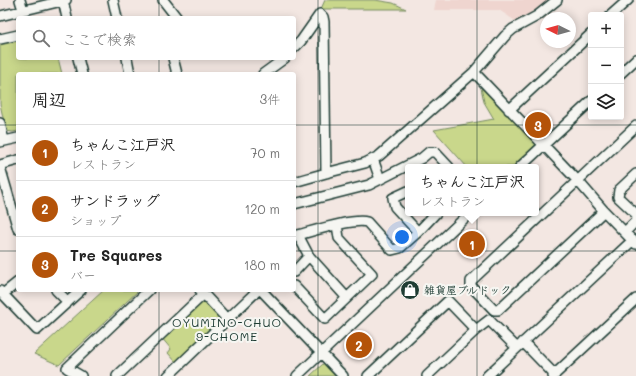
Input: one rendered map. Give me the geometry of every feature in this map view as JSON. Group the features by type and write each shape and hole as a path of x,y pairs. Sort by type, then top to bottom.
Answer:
{"street":[{"path":"20,0 23,10"},
{"path":"0,16 64,0 67,16"},
{"path":"113,0 117,16"},
{"path":"163,0 175,16"},
{"path":"296,181 365,163 379,156 474,72 504,36 513,29 537,16 557,0"},
{"path":"614,12 624,1"},
{"path":"296,46 320,14 323,17 324,22 326,173"},
{"path":"0,39 16,35"},
{"path":"509,110 588,37"},
{"path":"624,70 636,59"},
{"path":"78,60 82,72"},
{"path":"127,60 130,72"},
{"path":"174,60 176,72"},
{"path":"266,72 282,60"},
{"path":"474,72 578,180 604,211 634,242 487,376"},
{"path":"523,164 588,105"},
{"path":"0,123 2,141 16,138"},
{"path":"604,211 498,310 494,310 471,286 471,281 636,126"},
{"path":"410,164 422,158 429,152 435,152 445,164"},
{"path":"373,160 380,179"},
{"path":"16,161 0,166 16,217"},
{"path":"296,203 369,185 405,166"},
{"path":"636,174 619,190 618,197 636,214"},
{"path":"405,192 393,198 395,207 418,232"},
{"path":"347,298 310,256 296,236 337,225 361,221 367,222 392,250 400,248 433,216"},
{"path":"297,376 467,216"},
{"path":"625,232 636,221"},
{"path":"296,288 325,319 372,274 339,238 337,225"},
{"path":"296,270 310,256"},
{"path":"16,283 2,293 37,330 79,292"},
{"path":"58,292 68,302"},
{"path":"81,376 67,368 147,292"},
{"path":"116,376 202,292 227,319"},
{"path":"168,376 227,319 258,292"},
{"path":"262,292 343,376"},
{"path":"427,376 476,330 489,320 554,375 636,299"},
{"path":"368,376 448,300 476,330"}],"shaded area":[{"path":"436,0 550,0 517,22 499,10 434,10"}],"green space":[{"path":"325,0 375,0 393,3 406,9 321,9"},
{"path":"16,41 16,60 58,60 62,72 16,72 16,131 13,132 6,131 0,104 0,45"},
{"path":"480,83 537,144 515,164 464,164 434,130 494,119 484,102"},
{"path":"102,292 137,292 59,365 34,354"},
{"path":"203,299 221,320 176,362 168,353 171,349 161,337"},
{"path":"324,363 337,376 310,376"}],"place":[{"name":"Tre Squares","path":"538,125"},
{"name":"ちゃんこ江戸沢","path":"472,244"},
{"name":"雑貨屋ブルドック","path":"410,290"},
{"name":"サンドラッグ","path":"359,345"}],"district":[{"name":"OYUMINO-CHUO 9-CHOME","path":"227,330"}]}
